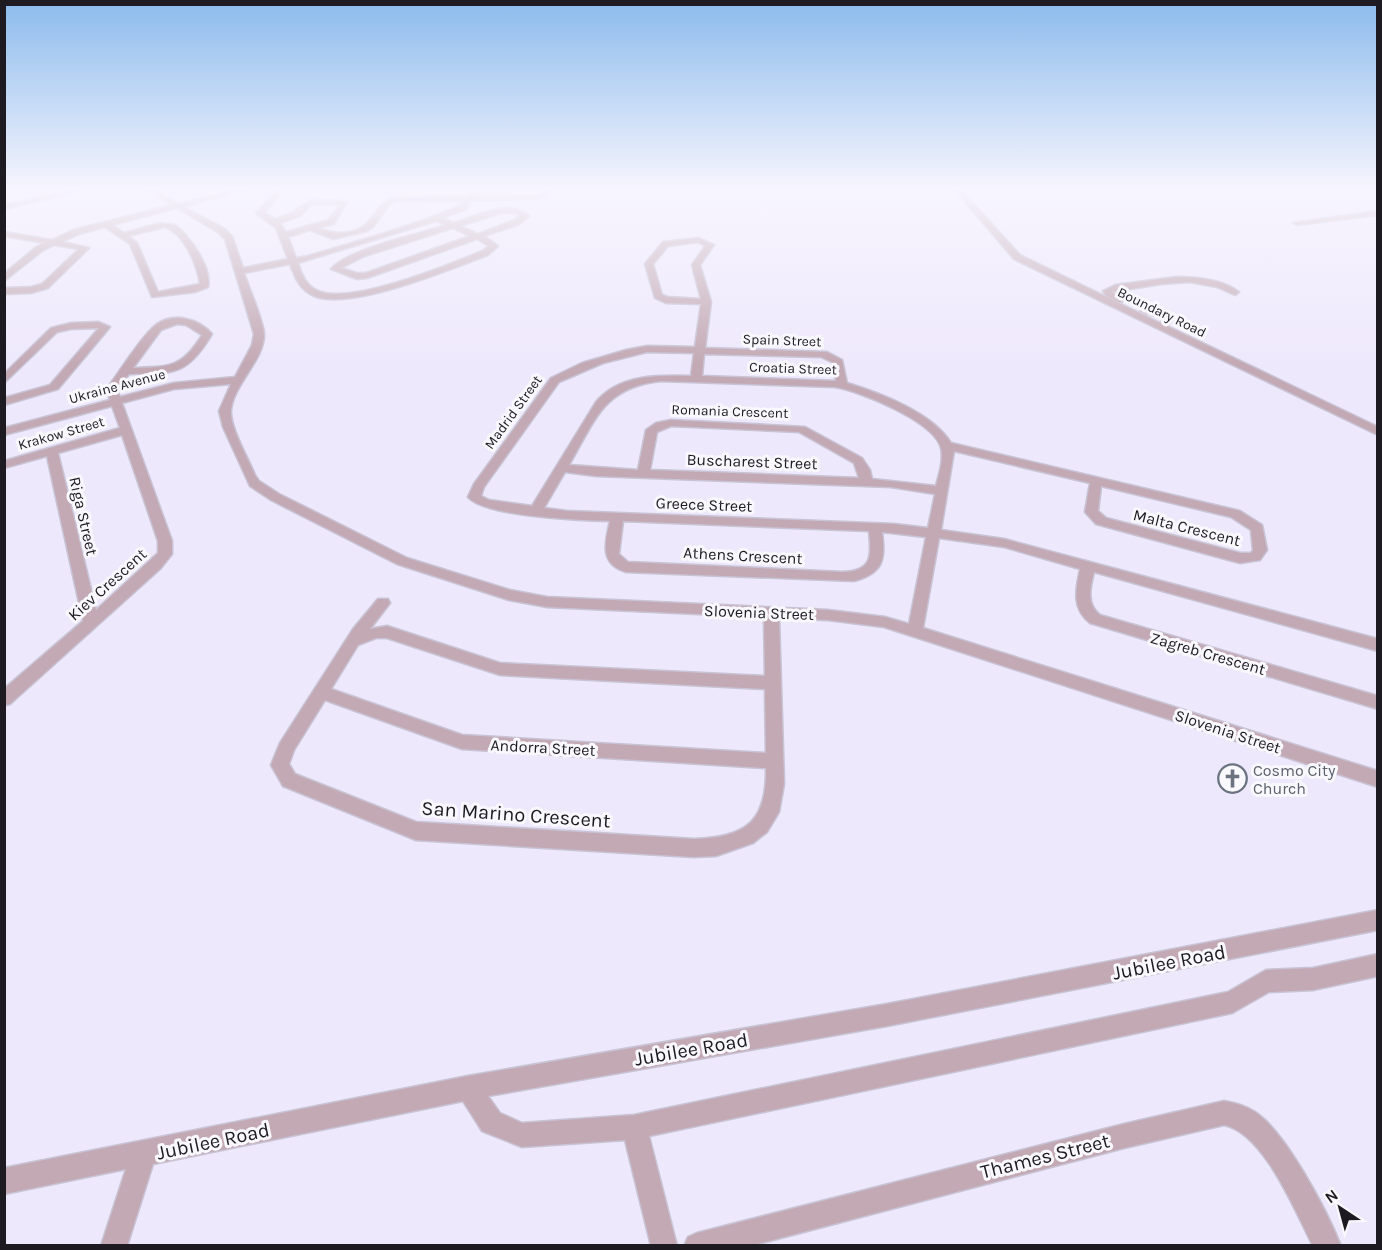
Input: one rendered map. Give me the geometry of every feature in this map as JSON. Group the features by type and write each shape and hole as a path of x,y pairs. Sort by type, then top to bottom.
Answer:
{"street":[{"path":"4,279 42,247"},
{"path":"4,291 31,290 45,286 85,248 82,247"},
{"path":"136,247 155,295 195,290 205,285 201,269 187,247"},
{"name":"Slovenia Street","path":"231,247 259,336 257,345 229,399 225,416 249,475 254,483 268,493 402,561 526,599 579,605 866,618 915,630 1377,779"},
{"path":"287,247 303,284 310,291 330,295 363,294 478,256 492,247"},
{"path":"239,271 293,262 341,247"},
{"path":"382,247 352,257 338,265 335,270 357,276 367,275 444,247"},
{"path":"664,247 649,264 660,298 706,302"},
{"path":"696,379 706,294 696,266 707,247"},
{"name":"Boundary Road","path":"1007,247 1015,256 1377,432"},
{"path":"1162,326 1170,318 1145,311 1113,297 1107,291 1179,278 1211,282 1235,292"},
{"path":"115,401 113,389 125,372 158,328 164,324 185,321 207,334 190,360 182,366 125,372"},
{"path":"4,380 54,330 71,326 105,327 54,387 4,402"},
{"name":"Madrid Street","path":"474,497 478,487 557,378 635,350 700,351"},
{"name":"Spain Street","path":"700,351 826,355 837,360 843,384"},
{"name":"Croatia Street","path":"536,511 601,402 609,394 655,378 843,384 862,391 928,425 947,446"},
{"name":"Ukraine Avenue","path":"4,432 179,385 239,380"},
{"name":"Kiev Crescent","path":"4,699 155,566 166,550 165,541 115,401"},
{"name":"Romania Crescent","path":"643,474 653,429 664,424 694,424 804,430 858,460 864,470 866,482"},
{"name":"Krakow Street","path":"4,465 126,430"},
{"path":"915,630 935,535 948,457 947,446"},
{"name":"Malta Crescent","path":"947,446 1096,481 1239,516 1257,528 1260,549 1258,554 1250,559 1240,558 1101,521 1090,512 1096,481"},
{"name":"Riga Street","path":"52,452 91,622"},
{"name":"Buscharest Street","path":"561,468 596,472 901,484 941,491"},
{"name":"Greece Street","path":"474,497 486,504 617,518 875,528 935,535"},
{"name":"Athens Crescent","path":"617,518 612,556 616,563 626,567 842,577 863,576 872,568 877,552 875,528"},
{"path":"935,535 1010,544 1377,645"},
{"name":"Zagreb Crescent","path":"1088,565 1083,604 1086,612 1093,618 1377,703"},
{"name":"San Marino Crescent","path":"383,603 353,641 284,752 280,765 284,776 294,783 416,831 682,848 716,847 746,837 766,819 774,794 771,613"},
{"path":"353,641 375,633 387,632 500,669 772,682"},
{"name":"Andorra Street","path":"321,692 454,740 469,743 774,761"},
{"name":"Jubilee Road","path":"4,1181 468,1088 887,1015 1377,920"},
{"path":"468,1088 491,1122 522,1135 634,1127 1159,1015 1232,1002 1266,981 1313,979 1377,964"},
{"name":"Thames Street","path":"697,1245 1124,1136 1224,1113 1238,1115 1259,1131 1275,1153 1328,1245"},
{"path":"634,1127 664,1245"},
{"path":"114,1245 142,1155"}],"place":[{"name":"Cosmo City Church","path":"1232,779"}]}
